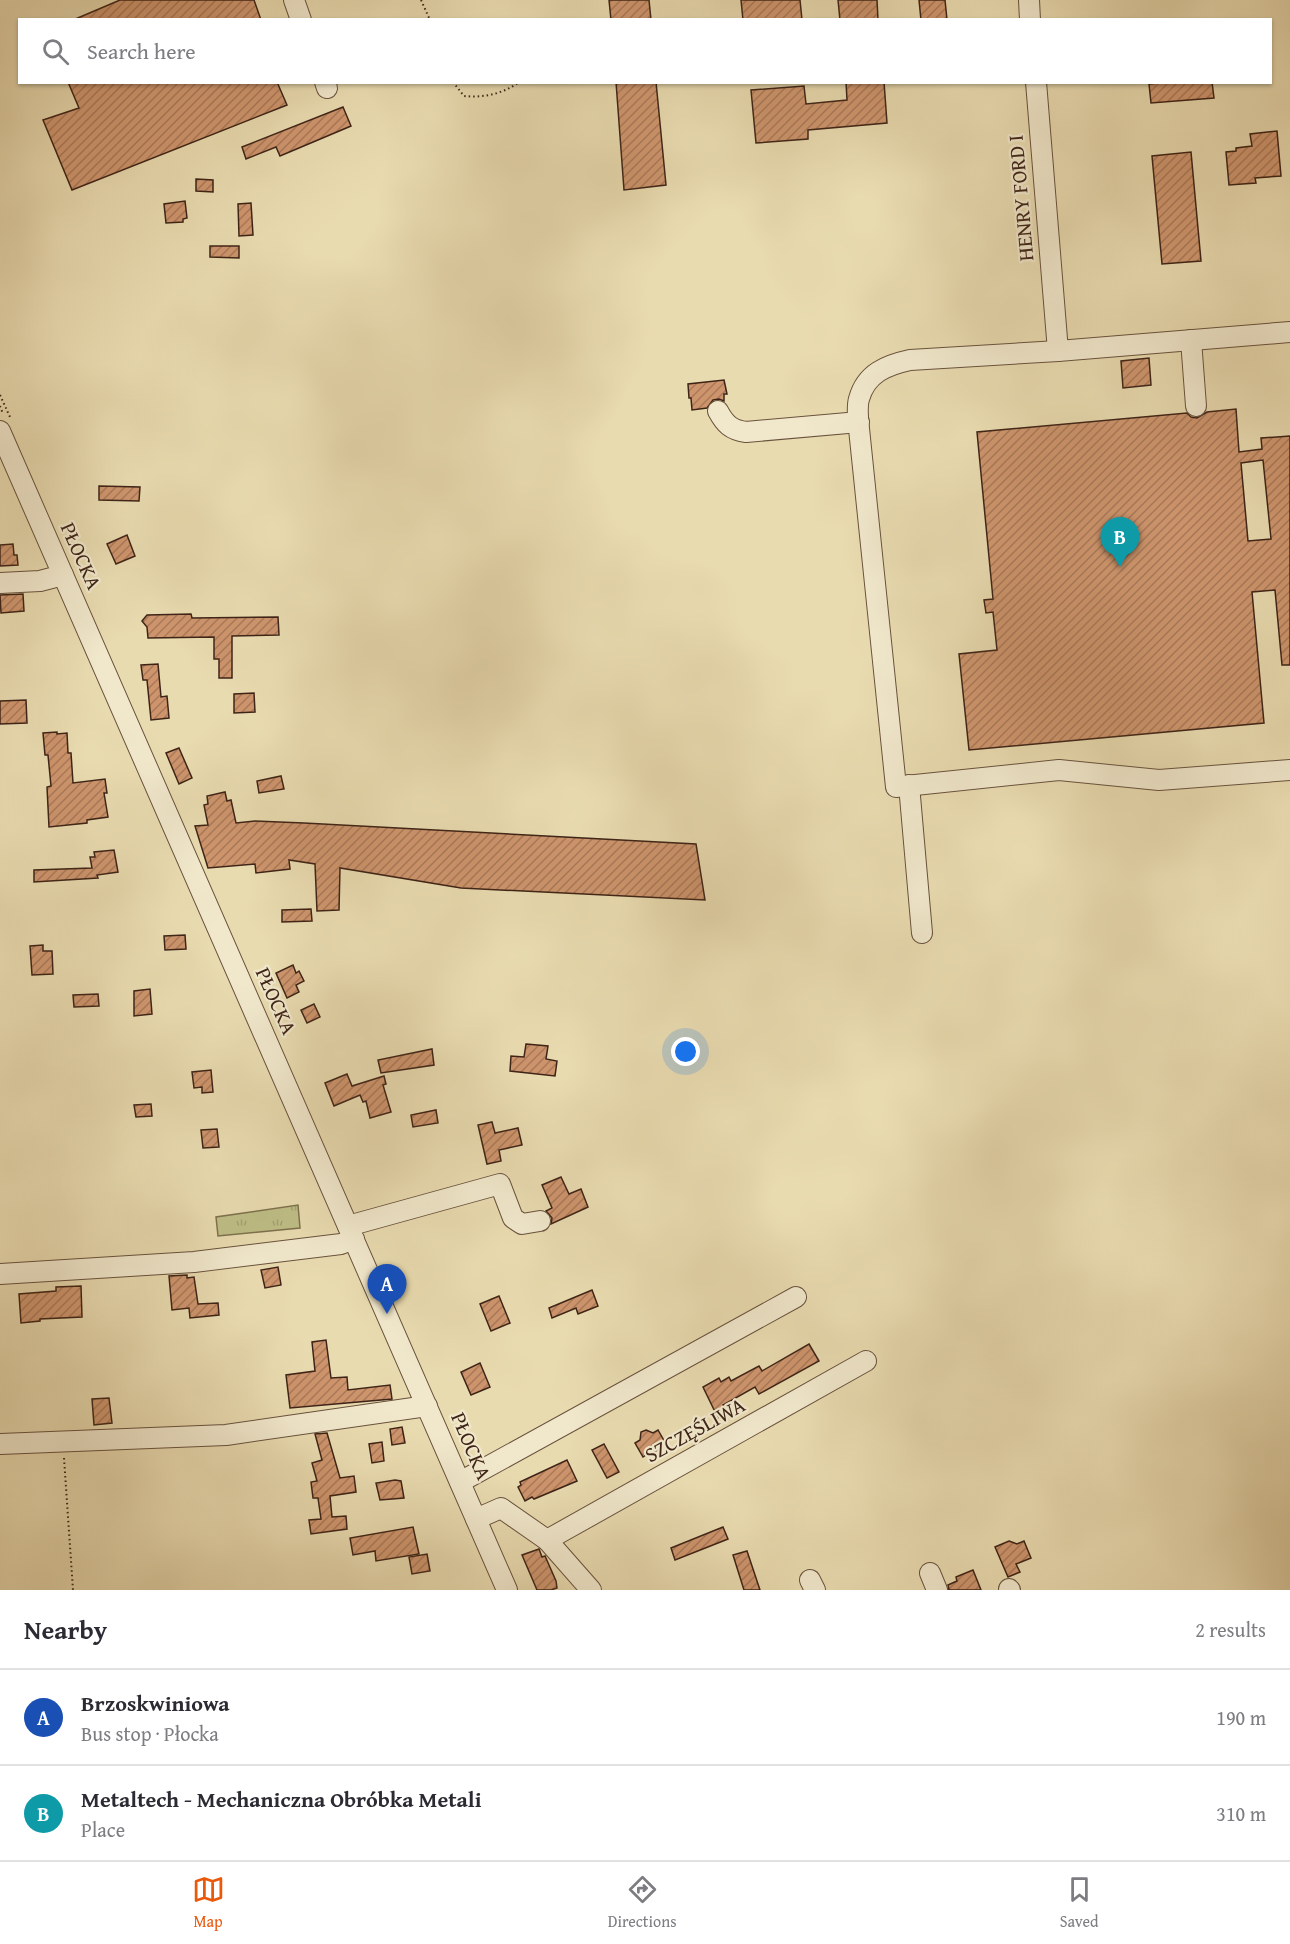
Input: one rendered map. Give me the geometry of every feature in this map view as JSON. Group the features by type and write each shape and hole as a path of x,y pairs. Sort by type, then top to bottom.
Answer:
{"street":[{"path":"294,0 300,18"},
{"path":"1029,0 1030,18"},
{"name":"HENRY FORD I","path":"1036,84 1058,351"},
{"path":"1290,332 1058,351 957,356 889,364 876,372 859,399 858,422 896,787 1059,770 1159,780 1290,770"},
{"path":"1191,340 1196,406"},
{"path":"718,411 725,424 746,432 858,422"},
{"name":"PŁOCKA","path":"0,431 460,1482 501,1588"},
{"path":"0,583 40,581 63,576"},
{"path":"909,785 922,933"},
{"path":"0,1274 194,1262 341,1244 351,1233 498,1177 513,1218 522,1224 540,1221"},
{"path":"460,1482 796,1297"},
{"name":"SZCZĘŚLIWA","path":"547,1540 866,1361"},
{"path":"0,1444 226,1435 427,1406"},
{"path":"476,1519 501,1508 547,1540 591,1590"}],"path":[{"path":"422,0 429,18"},
{"path":"455,84 464,96 472,97 490,95 515,84"},
{"path":"63,1443 73,1590"}],"green space":[{"path":"298,1205 300,1228 218,1236 216,1217"}],"building":[{"path":"120,0 254,0 260,18 78,18"},
{"path":"609,0 649,0 651,18 611,18"},
{"path":"741,0 800,0 802,18 743,18"},
{"path":"838,0 877,0 878,18 840,18"},
{"path":"919,0 945,0 947,18 921,18"},
{"path":"69,84 278,84 287,105 72,190 43,120 79,108"},
{"path":"616,84 656,84 666,185 624,190"},
{"path":"846,84 884,84 887,123 808,130 808,139 756,143 751,90 804,86 806,104 847,100"},
{"path":"1149,84 1212,84 1214,98 1151,103"},
{"path":"343,107 351,126 280,156 276,147 246,159 242,147"},
{"path":"1277,131 1281,176 1255,178 1256,183 1229,185 1226,152 1252,146 1250,134"},
{"path":"1191,152 1201,261 1162,264 1152,156"},
{"path":"196,179 213,180 213,192 196,191"},
{"path":"185,201 187,218 183,219 183,222 166,223 164,204"},
{"path":"251,203 253,235 239,236 238,204"},
{"path":"210,246 239,246 239,258 210,257"},
{"path":"1149,358 1151,385 1123,388 1121,361"},
{"path":"724,380 727,394 724,394 724,401 713,400 707,408 692,410 688,384"},
{"path":"1236,409 1239,452 1262,449 1261,438 1290,436 1290,665 1282,665 1275,590 1252,592 1264,723 969,750 959,654 997,650 993,612 986,613 984,600 993,599 977,432 1187,413 1197,418 1207,412","holes":["1263,460 1271,539 1248,541 1241,463"]},
{"path":"99,486 140,487 139,501 99,500"},
{"path":"127,535 135,556 116,564 107,544"},
{"path":"13,544 18,565 0,566 0,545"},
{"path":"23,594 24,611 1,613 0,595"},
{"path":"191,614 192,618 278,617 279,635 232,636 232,678 219,678 219,659 214,659 214,637 148,638 147,627 142,621 147,615"},
{"path":"158,664 161,697 167,696 169,718 151,720 147,680 143,680 141,665"},
{"path":"254,693 255,712 234,713 234,694"},
{"path":"26,700 27,723 0,724 0,701"},
{"path":"57,732 57,734 67,733 73,783 105,779 107,793 104,793 108,817 87,820 87,823 49,827 47,787 51,786 43,733"},
{"path":"179,748 192,778 179,784 166,753"},
{"path":"281,776 284,789 259,793 257,781"},
{"path":"225,792 227,801 231,800 236,823 255,821 304,823 696,844 705,900 461,888 340,868 339,910 317,911 315,864 289,860 290,869 256,873 255,864 208,868 195,826 208,825 204,805 208,804 207,796"},
{"path":"114,850 118,872 97,875 98,878 34,882 34,870 92,868 90,857 95,857 94,852"},
{"path":"311,909 312,921 282,922 282,910"},
{"path":"185,935 186,949 165,950 164,936"},
{"path":"43,945 43,951 52,951 53,974 32,975 30,946"},
{"path":"293,965 296,973 299,971 304,981 296,985 299,992 287,998 276,973"},
{"path":"150,989 152,1014 134,1016 134,991"},
{"path":"98,994 99,1006 74,1007 73,995"},
{"path":"314,1004 320,1017 307,1023 301,1010"},
{"path":"526,1044 548,1046 546,1059 557,1061 555,1076 510,1071 511,1056 524,1057"},
{"path":"432,1049 434,1065 381,1073 378,1060"},
{"path":"211,1070 213,1092 202,1093 202,1087 194,1088 192,1072"},
{"path":"347,1074 352,1086 384,1076 386,1084 383,1085 391,1112 370,1118 366,1101 363,1102 360,1095 334,1106 325,1083"},
{"path":"151,1104 152,1116 136,1117 134,1105"},
{"path":"436,1110 438,1123 413,1127 411,1115"},
{"path":"492,1122 495,1133 518,1128 522,1145 499,1150 501,1161 487,1164 478,1125"},
{"path":"217,1129 219,1147 203,1148 201,1130"},
{"path":"561,1177 569,1194 581,1189 588,1207 551,1224 552,1218 546,1211 552,1208 542,1185"},
{"path":"278,1267 281,1285 265,1288 261,1270"},
{"path":"187,1275 187,1278 194,1277 198,1304 218,1303 219,1315 190,1318 189,1308 172,1310 169,1276"},
{"path":"81,1286 82,1317 40,1319 40,1321 21,1323 19,1294 56,1291 56,1287"},
{"path":"592,1290 598,1306 578,1314 576,1308 552,1318 549,1308"},
{"path":"499,1296 510,1323 491,1331 480,1304"},
{"path":"326,1340 331,1378 347,1377 348,1390 390,1385 392,1399 290,1408 286,1375 315,1371 312,1342"},
{"path":"809,1344 819,1361 759,1394 755,1387 723,1405 727,1412 718,1418 703,1387 719,1378 721,1382 729,1377 731,1381 759,1366 762,1371"},
{"path":"480,1363 490,1387 471,1395 461,1372"},
{"path":"109,1398 112,1423 94,1425 92,1399"},
{"path":"402,1427 405,1443 392,1445 390,1429"},
{"path":"646,1430 653,1433 658,1430 666,1444 643,1457 635,1443 640,1440 641,1432"},
{"path":"327,1433 340,1478 354,1476 356,1492 330,1496 332,1517 346,1516 347,1529 311,1534 309,1520 321,1519 318,1498 313,1498 311,1482 317,1481 312,1463 322,1460 315,1434"},
{"path":"382,1442 384,1461 372,1463 369,1444"},
{"path":"604,1444 619,1472 607,1478 592,1450"},
{"path":"567,1460 577,1481 525,1501 518,1487 521,1485 520,1482"},
{"path":"401,1481 404,1498 380,1500 376,1483"},
{"path":"413,1527 419,1554 376,1561 375,1551 353,1555 350,1538"},
{"path":"723,1527 728,1539 675,1560 671,1548"},
{"path":"1009,1541 1017,1544 1024,1541 1031,1558 1016,1564 1020,1572 1008,1577 995,1547"},
{"path":"539,1549 542,1557 545,1556 557,1588 537,1590 522,1555"},
{"path":"747,1551 760,1590 744,1590 733,1555"},
{"path":"427,1554 430,1571 412,1574 409,1557"},
{"path":"973,1570 981,1590 949,1590 948,1585 957,1581 956,1577"}],"place":[{"name":"Metaltech - Mechaniczna Obróbka Metali","path":"1120,567"},
{"name":"Brzoskwiniowa","path":"387,1314"}]}
